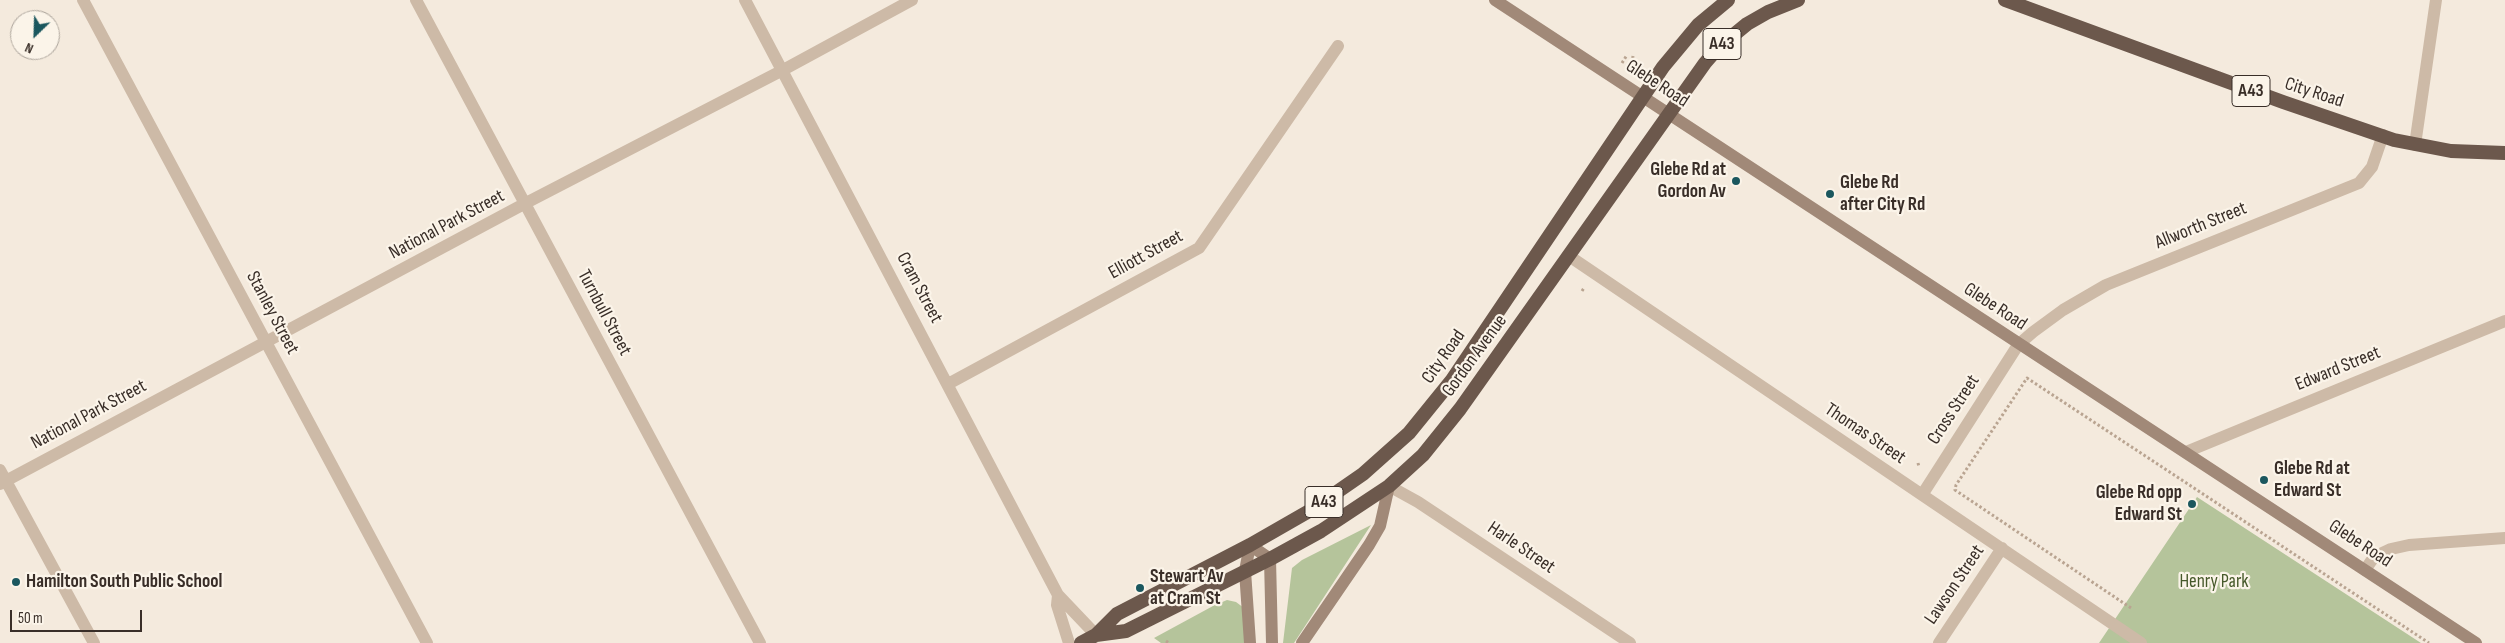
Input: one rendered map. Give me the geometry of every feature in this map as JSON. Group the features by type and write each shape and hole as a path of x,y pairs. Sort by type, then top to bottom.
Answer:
{"highway":[{"name":"City Road","path":"1096,635 1117,614 1250,545 1311,510 1363,474 1409,433 1431,408 1676,49 1698,25 1728,0"},
{"name":"A43","path":"1669,115 1705,63 1734,34 1768,12 1798,0"},
{"name":"City Road","path":"2005,0 2283,102 2414,145 2451,151 2505,154"},
{"name":"Gordon Avenue","path":"1389,486 1423,455 1460,409 1669,115"},
{"name":"A43","path":"1081,643 1096,635 1126,631 1270,559 1321,531 1389,486"}],"main road":[{"name":"Glebe Road","path":"1495,0 2018,345 2186,452 2476,643"},
{"path":"1302,643 1380,526 1389,486"},
{"path":"1250,643 1245,571 1250,545 1270,559 1272,643"}],"street":[{"name":"Stanley Street","path":"84,0 427,643"},
{"name":"Turnbull Street","path":"416,0 760,643"},
{"name":"Cram Street","path":"745,0 784,70 1058,595 1096,635"},
{"name":"National Park Street","path":"2,478 267,343 524,204 784,70 912,0"},
{"path":"2414,145 2436,0"},
{"name":"Elliott Street","path":"948,384 1199,248 1338,46"},
{"name":"Allworth Street","path":"2018,345 2063,310 2106,285 2359,182 2372,167 2383,135"},
{"name":"Thomas Street","path":"1569,256 2141,643"},
{"name":"Edward Street","path":"2186,452 2505,322"},
{"name":"Cross Street","path":"1922,496 2018,345"},
{"path":"2,478 94,643"},
{"name":"Harle Street","path":"1389,486 1418,502 1630,643"},
{"path":"2365,570 2374,557 2391,549 2409,545 2505,538"},
{"name":"Lawson Street","path":"1939,643 2002,548"},
{"name":"Cram Street","path":"1058,595 1057,605 1069,643"}],"path":[{"path":"1622,63 1627,55"},
{"path":"1632,56 1632,63"},
{"path":"2131,608 1955,490 1954,487 2027,378 2430,643"}],"green space":[{"name":"Henry Park","path":"2197,497 2421,643 2099,643"},
{"path":"1371,525 1294,643 1283,643 1292,568 1302,560"},
{"path":"1227,600 1236,602 1244,608 1244,643 1161,643 1154,638 1213,606"}],"place":[{"name":"Glebe Rd at Gordon Av","path":"1736,181"},
{"name":"Glebe Rd after City Rd","path":"1830,194"},
{"name":"Glebe Rd at Edward St","path":"2264,480"},
{"name":"Glebe Rd opp Edward St","path":"2192,504"},
{"name":"Hamilton South Public School","path":"16,582"},
{"name":"Stewart Av at Cram St","path":"1140,588"}]}
